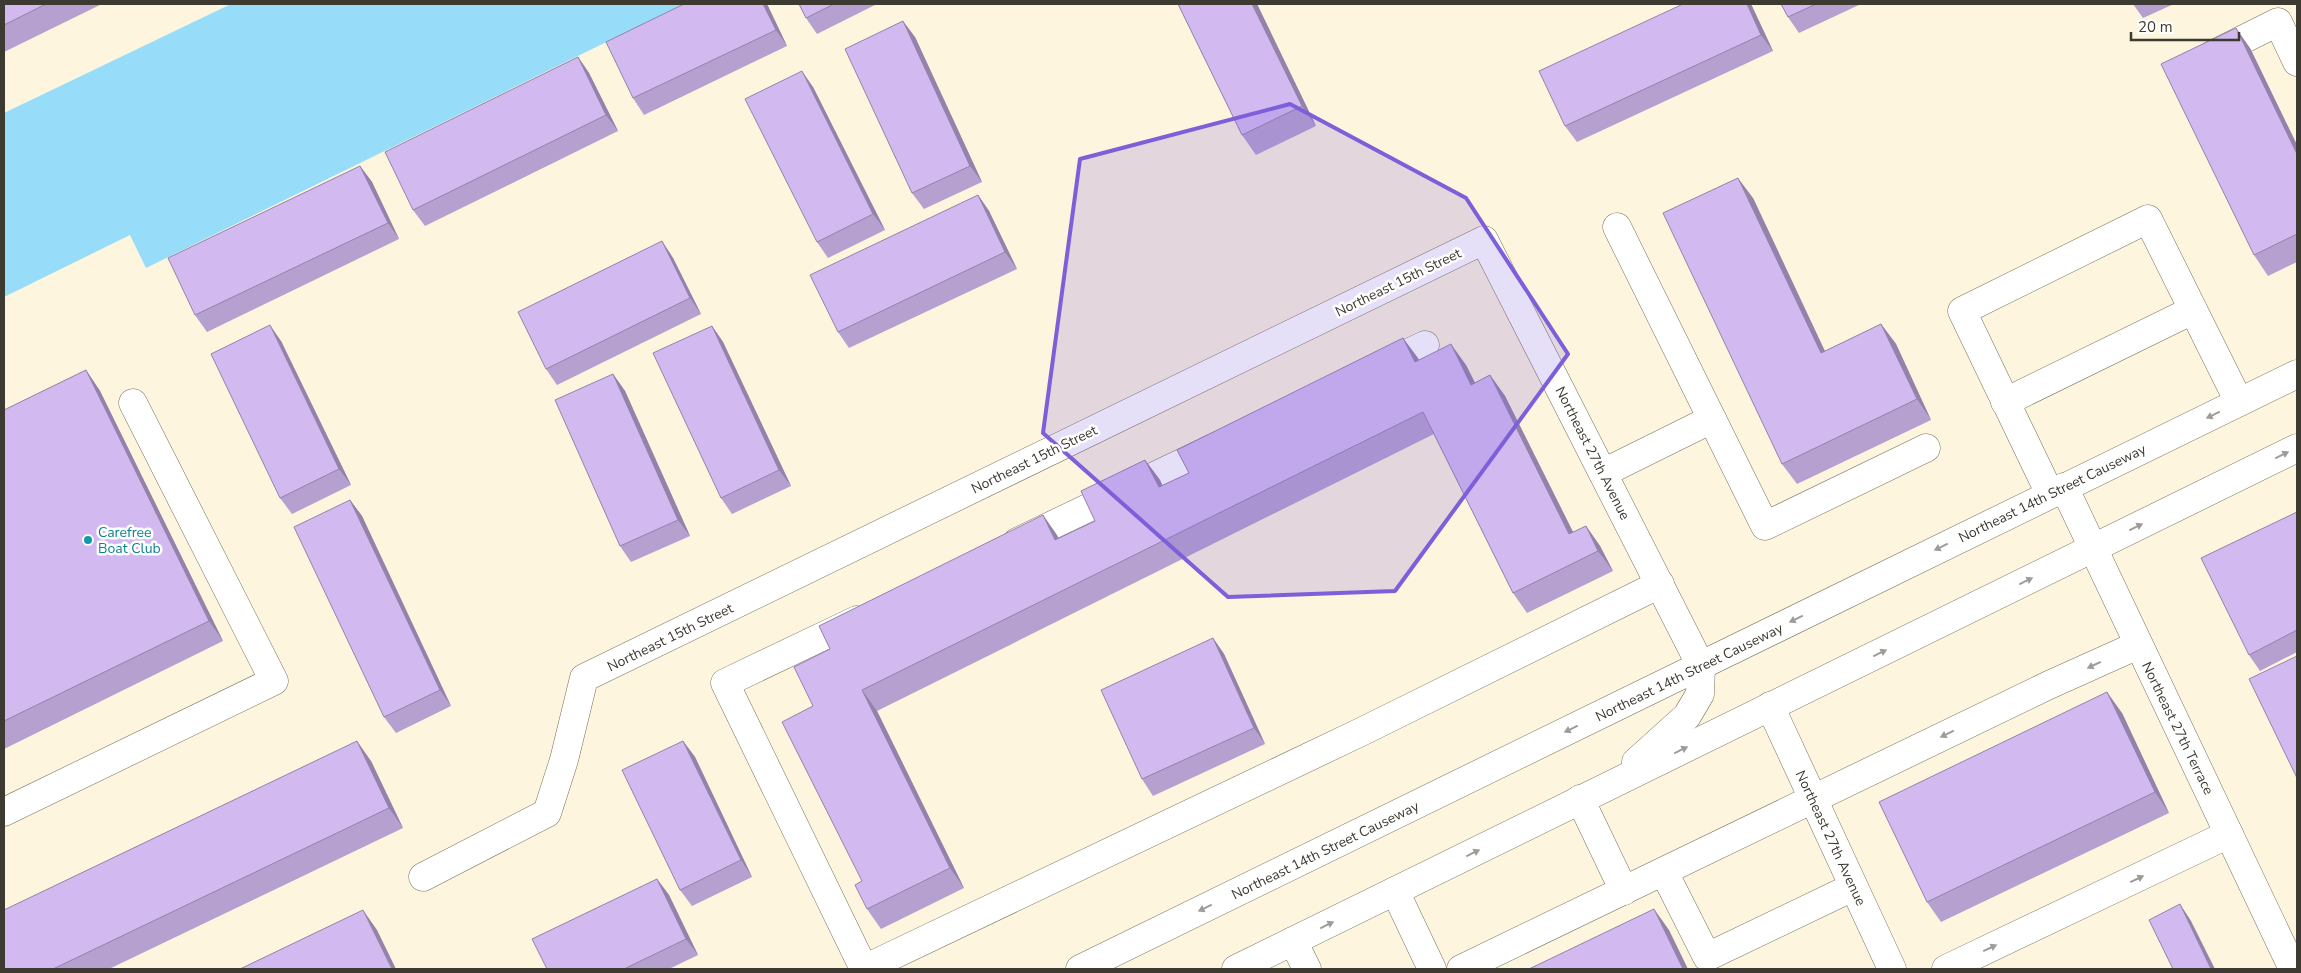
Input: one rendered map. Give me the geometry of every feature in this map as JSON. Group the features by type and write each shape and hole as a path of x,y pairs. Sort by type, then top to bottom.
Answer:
{"main road":[{"path":"2193,64 2288,17 2297,62"},
{"name":"Northeast 27th Terrace","path":"2193,310 2148,219 1962,311 2005,402 2093,548 2293,969"},
{"path":"1617,227 1765,526 1926,448"},
{"name":"Northeast 27th Avenue","path":"1484,240 1702,666"},
{"name":"Northeast 15th Street","path":"423,876 547,813 564,760 584,678 1484,240"},
{"path":"2005,402 2193,310 2239,402"},
{"path":"1353,380 1425,345"},
{"name":"Northeast 14th Street Causeway","path":"1080,969 2297,374"},
{"path":"4,812 274,681 133,403"},
{"path":"1604,473 1712,420"},
{"path":"994,553 1237,436"},
{"path":"1236,969 2297,448"},
{"path":"878,610 725,683 864,969 1361,732 1660,584"},
{"path":"1461,969 2138,645"},
{"path":"1612,784 1687,716 1700,694 1702,666"},
{"name":"Northeast 27th Avenue","path":"1770,706 1892,969"},
{"path":"1580,799 1624,891"},
{"path":"1946,969 2229,834"},
{"path":"1664,872 1707,957 1853,887"},
{"path":"1395,891 1432,969"},
{"path":"1293,941 1308,969"}],"highlighted area":[{"path":"1290,104 1466,198 1568,354 1395,591 1228,597 1043,433 1080,159"}],"water":[{"path":"231,4 684,4 146,268 130,235 4,297 4,113"}],"building":[{"path":"4,4 46,4 4,25"},
{"path":"684,4 763,4 776,30 633,98 606,42"},
{"path":"799,4 834,4 806,18"},
{"path":"1178,4 1252,4 1302,106 1242,135"},
{"path":"1683,4 1747,4 1761,35 1565,126 1539,71"},
{"path":"1781,4 1816,4 1788,17"},
{"path":"903,21 970,166 912,193 845,49"},
{"path":"2236,28 2297,154 2297,234 2254,255 2161,64"},
{"path":"578,57 606,115 413,210 385,152"},
{"path":"802,71 873,214 817,242 745,99"},
{"path":"360,166 388,223 195,315 168,258"},
{"path":"1738,178 1821,353 1881,324 1917,399 1782,464 1663,213"},
{"path":"978,195 1005,252 838,332 810,275"},
{"path":"662,241 690,298 546,369 518,312"},
{"path":"270,325 339,469 280,498 211,354"},
{"path":"712,326 779,470 721,498 653,353"},
{"path":"1403,338 1415,362 1451,344 1471,385 1490,375 1569,534 1586,526 1598,551 1513,593 1423,412 862,690 950,868 867,909 855,885 862,881 782,722 813,706 794,667 830,649 819,626 1043,515 1055,540 1095,521 1081,491 1145,460 1159,487 1189,473 1177,450"},
{"name":"Carefree Boat Club","path":"86,370 209,621 4,721 4,410"},
{"path":"613,374 678,520 620,546 555,400"},
{"path":"350,500 440,690 384,717 294,527"},
{"path":"2297,512 2297,630 2249,655 2201,558"},
{"path":"1213,638 1254,728 1142,779 1101,690"},
{"path":"2297,656 2297,778 2249,679"},
{"path":"2107,692 2155,792 1927,902 1879,802"},
{"path":"357,741 389,808 53,969 4,969 4,910"},
{"path":"683,741 741,860 680,890 622,770"},
{"path":"657,879 686,939 624,969 547,969 532,939"},
{"path":"2180,904 2211,969 2173,969 2149,920"},
{"path":"1654,909 1683,969 1529,969"},
{"path":"363,910 392,969 240,969"}],"place":[{"name":"Carefree Boat Club","path":"88,540"}]}
